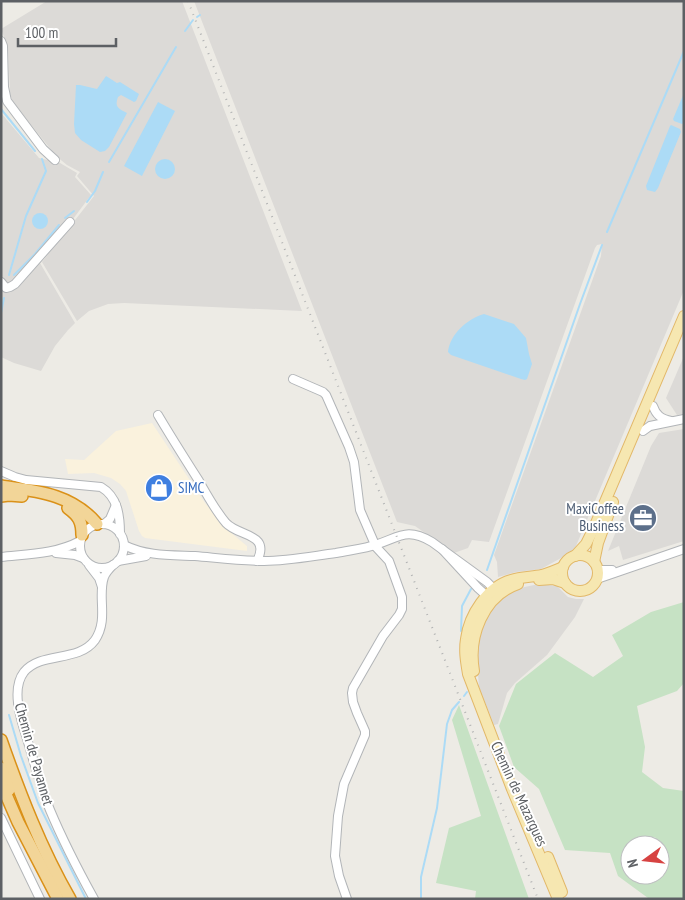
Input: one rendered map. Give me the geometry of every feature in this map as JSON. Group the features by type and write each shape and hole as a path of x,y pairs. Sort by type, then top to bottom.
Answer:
{"highway":[{"path":"1,486 63,498 100,524"},
{"path":"1,496 20,496 62,504 80,520 82,527 81,538"},
{"path":"1,740 39,839 70,899"},
{"path":"1,768 46,877"},
{"path":"1,784 18,822 58,899"}],"main road":[{"path":"576,556 586,544 593,530 627,454 684,316"},
{"path":"492,596 522,583 539,580 553,579 565,583 574,590 583,591 592,587 596,570 596,549 606,518 684,334"},
{"path":"492,736 481,706 473,667 472,650 477,626 492,596 504,583 510,580 553,572 563,566 570,558 576,556 586,556 596,570"},
{"path":"563,566 562,572 565,583"},
{"name":"Chemin de Mazargues","path":"492,736 558,899"},
{"name":"Chemin de Mazargues","path":"492,736 540,839 565,899"}],"street":[{"path":"1,41 3,46 4,88 7,101 43,149 54,160"},
{"path":"1,282 6,288 10,288 15,284 70,222"},
{"path":"294,379 326,395 350,447 354,462 359,507 375,545 389,561 402,597 399,615 376,648 354,685 352,693 365,735 344,784 338,816 335,856 339,876 347,899"},
{"path":"653,406 655,413 660,417 673,421"},
{"path":"158,415 224,521 235,530 254,538 259,543 260,551 256,561"},
{"path":"643,431 650,426 684,419"},
{"path":"1,471 26,480 101,487 110,494 116,505 120,520 120,534 124,545 121,558 116,563"},
{"path":"103,589 99,578 86,561 79,546 85,531 91,526 110,519 116,505"},
{"path":"100,524 112,526 120,534"},
{"path":"124,545 139,552 158,555 256,561 280,560 354,550 408,534 425,538 442,549 492,596"},
{"path":"1,557 64,548 81,538"},
{"path":"596,570 622,570 684,549"},
{"path":"39,553 76,554 92,566 99,568 106,568 138,556 158,555"},
{"name":"Chemin de Payannet","path":"94,899 60,834 39,780 20,713 18,693 22,675 31,666 78,652 94,641 102,625 105,575 116,563"},
{"path":"1,818 40,899"}],"shaded area":[{"path":"47,1 182,1 302,311 124,303 108,304 89,311 77,321 42,262 94,196 77,176 80,172 56,156 13,102 10,93 8,47 1,29"},
{"path":"194,1 684,1 684,290 572,552 541,569 516,572 498,577 497,562 494,555 601,256 602,244 597,245 595,248 489,542 472,540 468,548 454,553 415,526 397,522"},
{"path":"1,113 39,158 60,163 77,173 75,177 91,195 40,263 75,323 55,346 41,371 1,357"},
{"path":"684,356 684,414 677,415 666,398"},
{"name":"SIMC","path":"152,423 205,503 230,532 247,546 247,551 145,538 139,531 126,491 120,484 111,478 94,473 68,474 65,459 84,460 116,431"},
{"path":"684,429 684,541 623,560 619,546 608,551 651,446 659,433"},
{"path":"539,584 557,586 568,597 584,599 575,617 547,655 515,683 507,693 498,724 494,725 479,687 476,650 481,627 490,610 503,597 520,588"}],"green space":[{"path":"684,602 684,683 677,691 637,706 645,747 642,772 663,788 684,791 684,899 648,898 630,885 670,885 670,835 620,835 620,877 610,853 565,850 539,789 514,767 499,726 516,684 555,653 593,677 623,656 612,635 651,612"},
{"path":"459,705 529,899 475,899 476,891 436,883 449,828 481,816 452,720"}],"water":[{"path":"106,76 139,94 134,102 121,95 118,97 118,107 127,113 109,147 105,151 100,152 81,140 75,133 76,85 97,89"},
{"path":"684,93 684,123 682,124 673,119"},
{"path":"158,102 175,111 142,176 124,166"},
{"path":"671,125 680,129 681,132 658,188 655,192 647,190 646,186"},
{"path":"165,159 172,162 175,169 172,176 165,179 158,176 155,169 158,162"},
{"path":"40,213 46,215 48,221 46,227 40,229 34,227 32,221 34,215"},
{"path":"484,314 514,324 526,338 532,364 527,379 521,379 451,355 448,352 452,339 460,328"}],"waterway":[{"path":"185,31 193,20"},
{"path":"109,162 176,47"},
{"path":"607,232 684,51"},
{"path":"1,109 35,151"},
{"path":"9,275 26,216 46,171 42,159"},
{"path":"87,202 95,191 103,172"},
{"path":"65,218 74,211"},
{"path":"14,275 35,254 59,225"},
{"path":"487,570 602,245"},
{"path":"1,313 4,298"},
{"path":"461,631 462,606 471,589"},
{"path":"464,696 467,692"},
{"path":"421,899 421,877 437,808 447,724 452,710 459,702"},
{"path":"9,715 38,803 86,899"}],"railway":[{"path":"188,1 538,899"}],"place":[{"name":"SIMC","path":"159,488"},
{"name":"MaxiCoffee Business","path":"643,518"}]}
